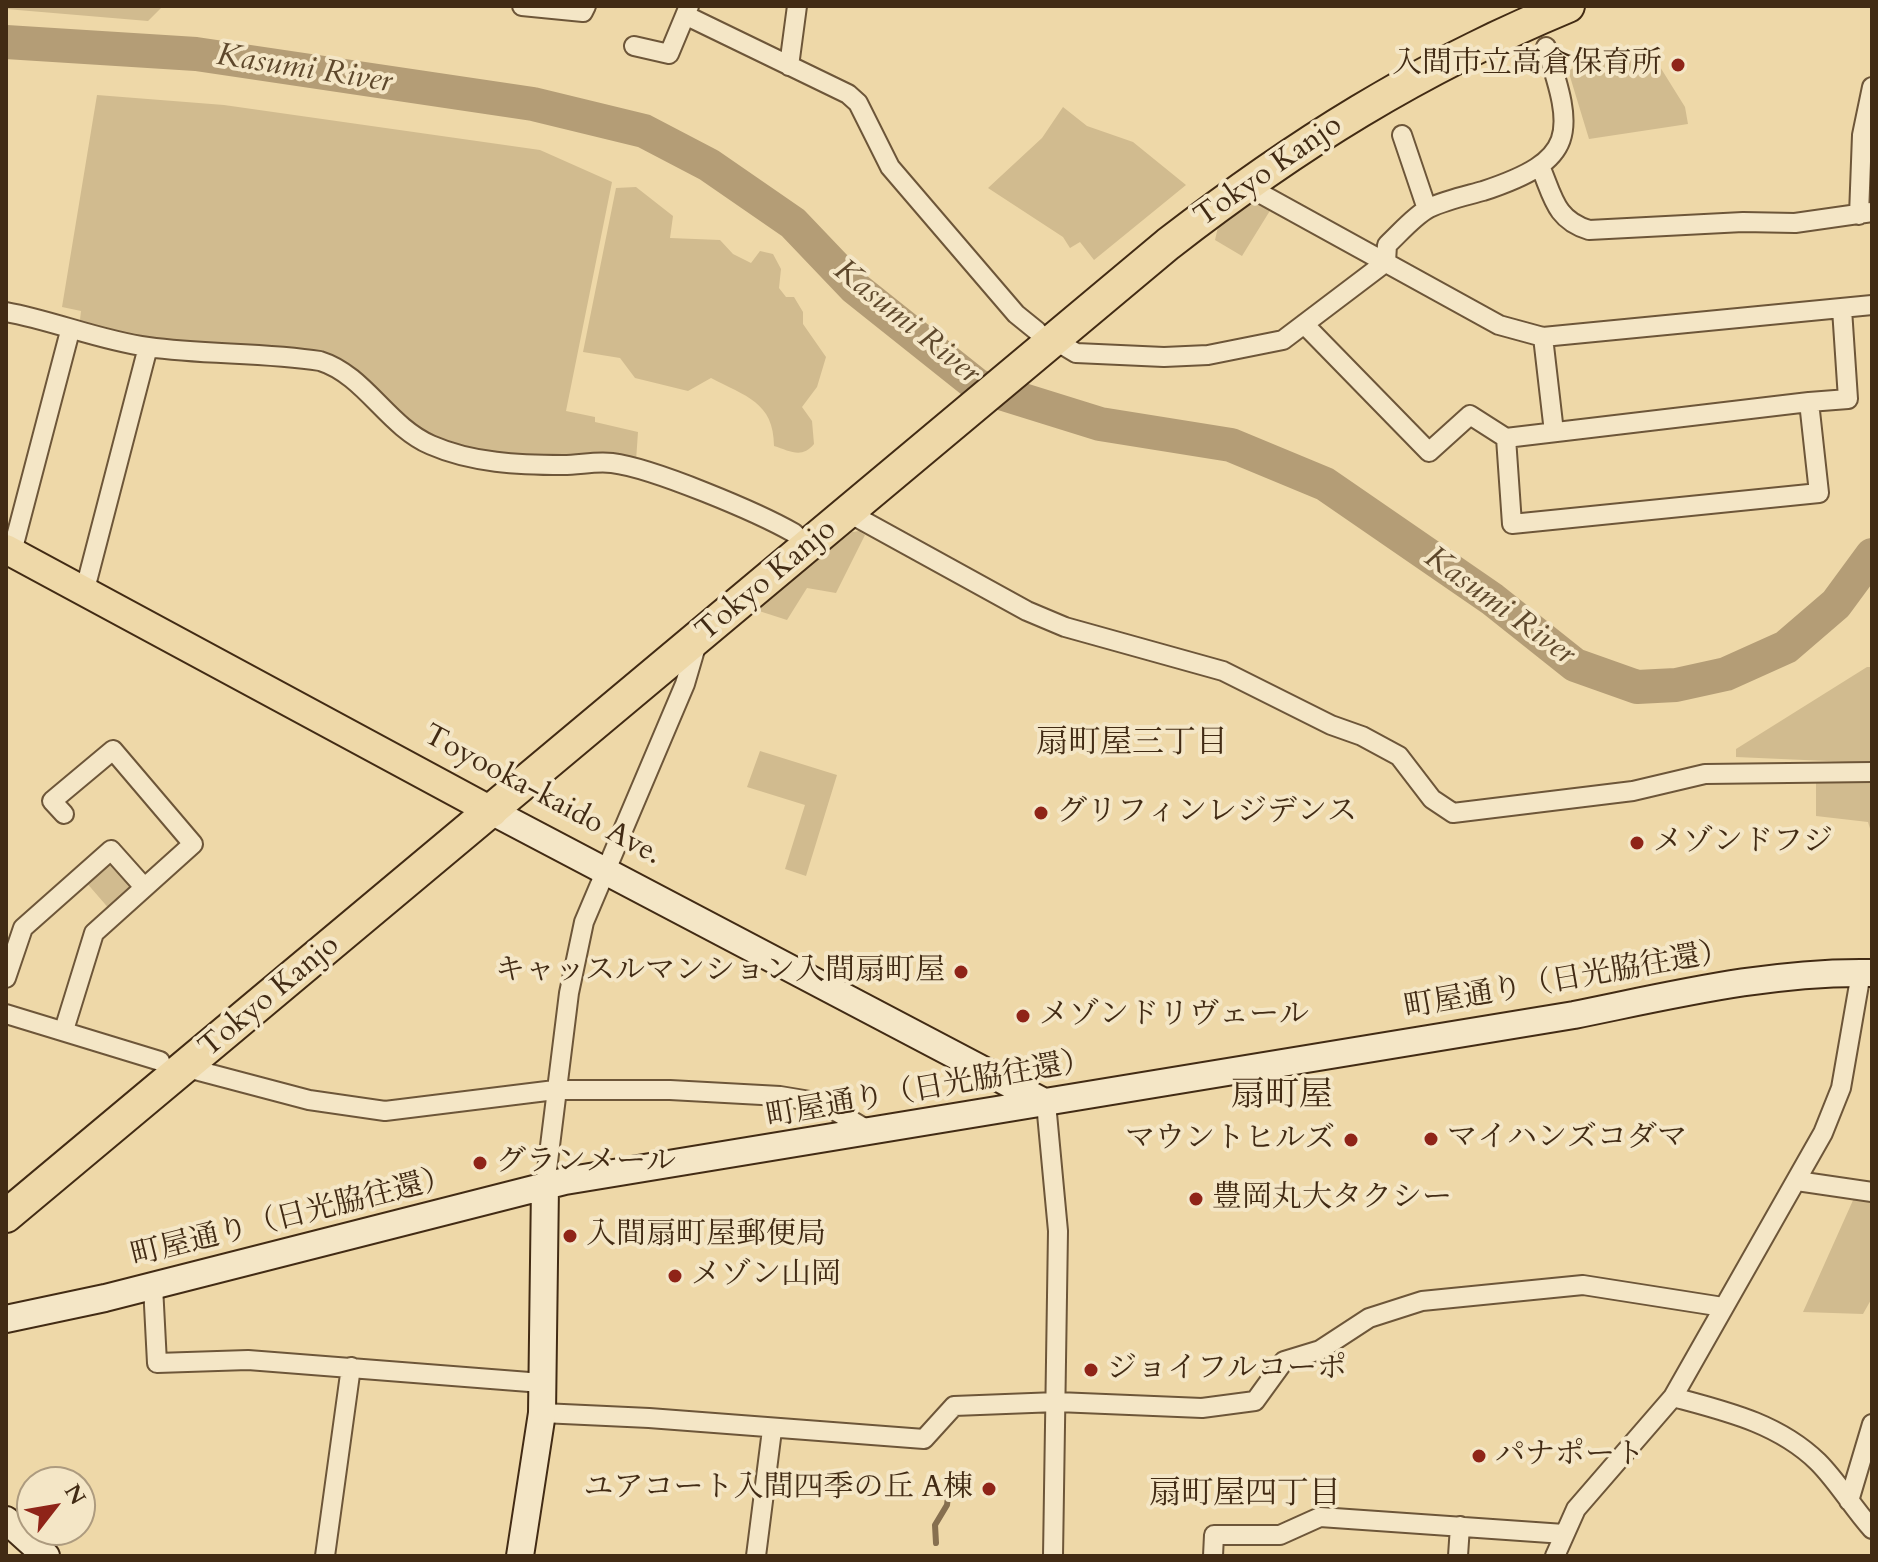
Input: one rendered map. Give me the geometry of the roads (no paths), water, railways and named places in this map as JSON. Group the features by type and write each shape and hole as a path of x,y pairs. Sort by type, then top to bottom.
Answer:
{"highway":[{"name":"Tokyo Kanjo","path":"1046,336 1187,206 1292,129 1420,52 1523,6"},
{"name":"Tokyo Kanjo","path":"483,806 794,533 943,422 1046,336 1245,185 1303,144 1439,64 1568,6"},
{"name":"Tokyo Kanjo","path":"6,1190 172,1064 483,806 699,636 849,513 943,422"},
{"name":"Tokyo Kanjo","path":"6,1216 172,1064"}],"main road":[{"name":"Toyooka-kaido Ave.","path":"9,551 483,806"}],"street":[{"path":"522,6 583,12 586,6"},
{"path":"789,66 797,6"},
{"path":"634,46 669,54 688,11 848,94 858,103 901,181 1016,314 1076,353 1208,355 1283,340 1386,262 1387,245 1427,209 1496,187 1540,166 1562,143 1565,111 1546,47"},
{"path":"1540,166 1556,206 1571,225 1589,230 1743,222 1795,223 1866,213 1862,135 1872,87"},
{"path":"1402,135 1427,209"},
{"path":"1245,185 1499,325 1543,337 1872,305"},
{"path":"1304,324 1429,452 1470,415 1506,438 1848,399 1842,309"},
{"path":"6,312 64,326 70,331 148,347 320,361 334,365 395,420 430,445 470,457 525,466 615,463 666,480 794,533"},
{"path":"9,551 70,331"},
{"path":"1543,337 1554,432"},
{"path":"84,593 148,347"},
{"path":"1506,438 1512,524 1819,493 1809,402"},
{"path":"849,513 1024,609 1065,627 1223,671 1331,725 1362,736 1399,756 1432,799 1453,813 1633,791 1705,774 1872,772"},
{"path":"520,1556 542,1413 545,1186 574,959 584,922 685,684 699,636"},
{"path":"64,814 52,801 113,750 193,844 94,933 64,1030"},
{"name":"Toyooka-kaido Ave.","path":"483,806 1046,1103"},
{"path":"6,978 23,928 111,850 144,887"},
{"path":"1213,1556 1214,1535 1280,1535 1320,1517 1460,1526 1560,1548 1576,1509 1673,1397 1823,1133 1841,1088 1866,973"},
{"name":"町屋通り（日光脇往還）","path":"6,1319 153,1286 545,1186 1574,1015 1707,987 1791,976 1866,973"},
{"path":"6,1014 172,1064 309,1100 385,1111 555,1090 670,1090 780,1096 822,1103 874,1133"},
{"path":"1046,1103 1058,1231 1053,1556"},
{"path":"1797,1181 1872,1192"},
{"path":"542,1413 924,1439 954,1406 1057,1402 1202,1408 1255,1401 1284,1361 1320,1350 1369,1318 1422,1301 1583,1285 1648,1292 1723,1307"},
{"path":"153,1286 157,1363 248,1360 542,1383"},
{"path":"325,1556 351,1367"},
{"path":"1673,1397 1743,1416 1789,1439 1820,1464 1872,1529"},
{"path":"1849,1501 1872,1424"},
{"path":"756,1556 772,1430"},
{"path":"6,1520 46,1556"},
{"path":"1458,1556 1460,1526"}],"waterway":[{"name":"Kasumi River","path":"6,42 196,54 533,104 644,131 709,165 793,223 855,288 978,386 1100,424 1231,445 1325,484 1492,599 1575,665 1637,687 1676,685 1726,674 1786,647 1836,604 1872,555"},
{"path":"936,1543 935,1525 947,1505 950,1480"}],"place":[{"name":"入間市立高倉保育所","path":"1678,65"},
{"name":"グリフィンレジデンス","path":"1041,813"},
{"name":"メゾンドフジ","path":"1637,843"},
{"name":"キャッスルマンション入間扇町屋","path":"961,972"},
{"name":"メゾンドリヴェール","path":"1023,1016"},
{"name":"マイハンズコダマ","path":"1431,1139"},
{"name":"マウントヒルズ","path":"1351,1140"},
{"name":"グランメール","path":"480,1163"},
{"name":"豊岡丸大タクシー","path":"1196,1199"},
{"name":"入間扇町屋郵便局","path":"570,1236"},
{"name":"メゾン山岡","path":"675,1276"},
{"name":"ジョイフルコーポ","path":"1091,1370"},
{"name":"パナポート","path":"1479,1456"},
{"name":"ユアコート入間四季の丘 A棟","path":"989,1489"}],"district":[{"name":"扇町屋三丁目","path":"1132,745"},
{"name":"扇町屋","path":"1282,1097"},
{"name":"扇町屋四丁目","path":"1245,1496"}]}
